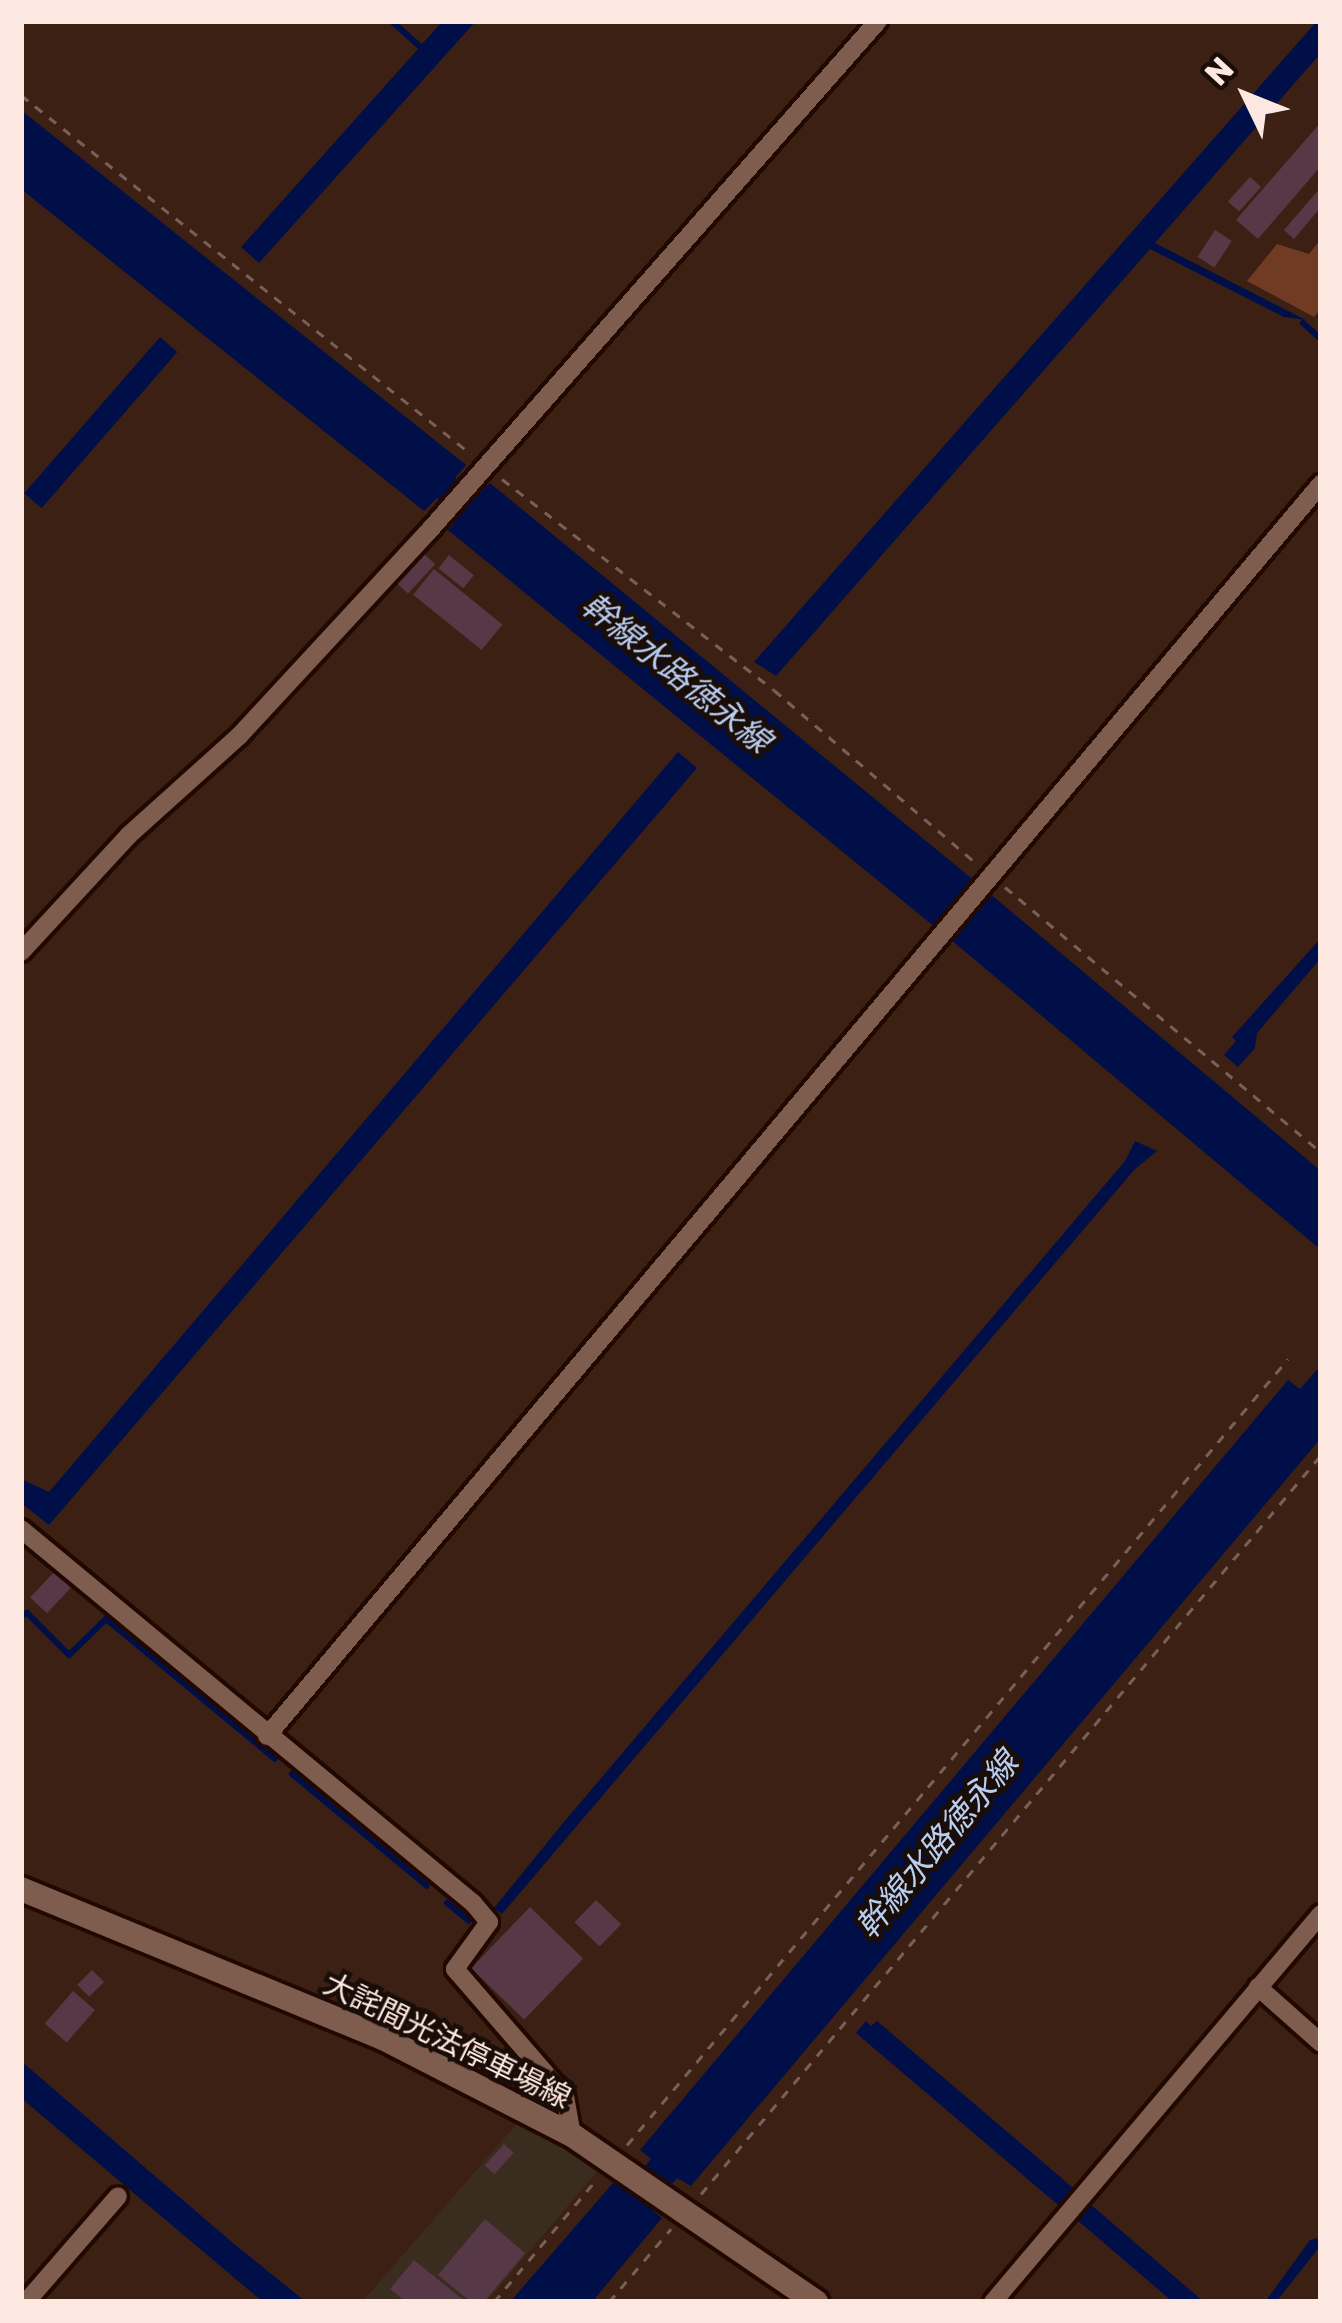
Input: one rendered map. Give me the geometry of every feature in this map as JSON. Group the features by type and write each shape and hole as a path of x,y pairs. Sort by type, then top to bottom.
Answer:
{"main road":[{"name":"大詫間光法停車場線","path":"21,1889 383,2038 572,2135 816,2302"}],"street":[{"path":"21,952 130,836 238,736 444,514 878,21"},
{"path":"267,1736 1321,484"},
{"path":"21,1528 489,1922 454,1970 565,2096 572,2135"},
{"path":"993,2302 1321,1914"},
{"path":"1258,1988 1321,2043"},
{"path":"26,2302 118,2195"}],"path":[{"path":"21,95 774,690 1321,1152"},
{"path":"494,2302 623,2166 1288,1359"},
{"path":"609,2302 678,2204 1321,1456"}],"shaded area":[{"path":"1321,239 1321,309 1314,317 1247,281 1277,244 1309,254"},
{"path":"520,2120 600,2168 486,2302 362,2302"}],"water":[{"path":"387,21 396,21 422,44 443,21 476,21 259,263 241,247 418,49"},
{"path":"1321,21 1321,53 1155,243 1306,320 1284,317 1150,249 776,676 754,662"},
{"name":"幹線水路徳永線","path":"21,110 466,465 455,478 477,496 490,483 976,882 979,904 989,893 1321,1171 1321,1250 950,939 959,928 947,917 936,928 448,530 459,517 437,498 424,511 21,189"},
{"path":"160,337 177,352 42,508 24,493"},
{"path":"678,752 697,768 49,1525 21,1503 21,1479 49,1492"},
{"path":"1321,938 1321,958 1257,1033 1255,1048 1238,1067 1224,1055 1236,1041 1232,1037"},
{"path":"1135,1141 1157,1151 1135,1169 502,1914 494,1908 1125,1161"},
{"name":"幹線水路徳永線","path":"1321,1365 1321,1438 691,2186 677,2178 651,2209 662,2218 592,2302 510,2302 613,2183 625,2190 651,2159 640,2150 1288,1380 1300,1389"},
{"path":"866,2021 871,2026 877,2021 1079,2193 1064,2210 856,2033"},
{"path":"21,2061 306,2302 263,2302 21,2098"},
{"path":"1089,2203 1204,2302 1173,2302 1076,2219"},
{"path":"1321,2237 1321,2245 1276,2302 1265,2302 1310,2240"}],"building":[{"path":"1321,122 1321,166 1258,239 1236,220"},
{"path":"1250,177 1261,187 1239,212 1228,202"},
{"path":"1321,187 1321,207 1294,239 1284,230"},
{"path":"1215,230 1232,241 1214,268 1198,257"},
{"path":"422,552 435,564 408,594 395,581"},
{"path":"449,555 474,575 463,588 438,568"},
{"path":"434,569 502,624 482,650 413,595"},
{"path":"54,1572 71,1588 47,1613 30,1598"},
{"path":"596,1900 621,1924 600,1947 574,1922"},
{"path":"530,1907 583,1958 524,2020 471,1968"},
{"path":"92,1970 104,1982 89,1997 77,1985"},
{"path":"73,1991 95,2010 67,2042 45,2023"},
{"path":"504,2144 514,2153 494,2174 485,2166"},
{"path":"485,2219 525,2253 484,2302 471,2302 438,2275"},
{"path":"414,2260 466,2302 406,2302 390,2289"}],"waterway":[{"path":"1303,323 1321,339"},
{"path":"21,1616 27,1613 69,1655 106,1619 275,1759"},
{"path":"292,1774 427,1886"},
{"path":"447,1903 469,1921"}]}
